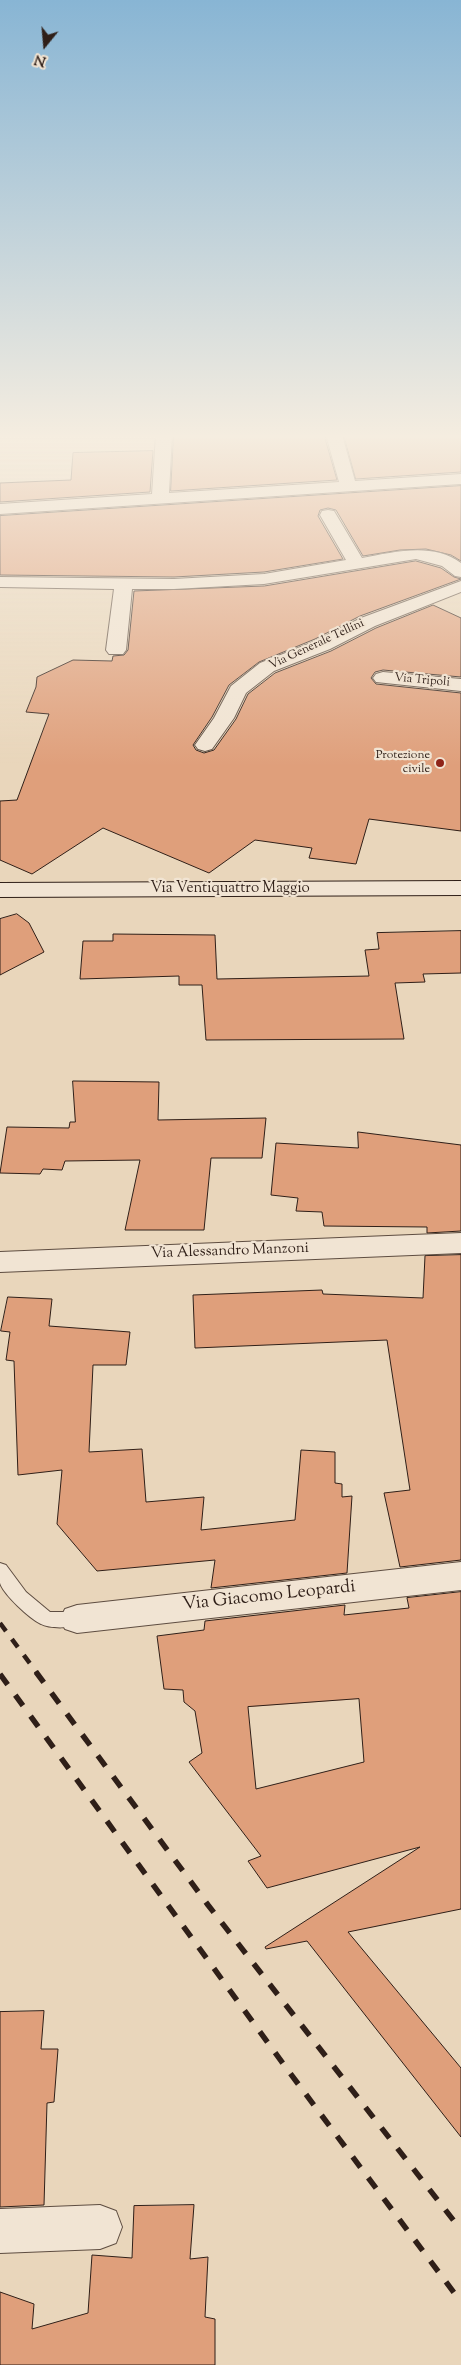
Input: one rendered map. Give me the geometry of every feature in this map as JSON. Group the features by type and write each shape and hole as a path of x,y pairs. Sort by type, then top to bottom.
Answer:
{"street":[{"path":"346,545 357,564"},
{"path":"0,582 124,584 264,579 416,554 448,562 461,572"},
{"path":"116,650 124,584"},
{"name":"Via Generale Tellini","path":"205,745 224,718 238,690 267,667 323,644 368,622 461,586"},
{"name":"Via Tripoli","path":"383,678 461,685"},
{"name":"Via Ventiquattro Maggio","path":"0,890 461,888"},
{"name":"Via Alessandro Manzoni","path":"0,1262 461,1243"},
{"name":"Via Giacomo Leopardi","path":"77,1619 461,1576"},
{"path":"0,2231 100,2227"}],"lane":[{"path":"0,1570 20,1597 46,1619 77,1619"}],"building":[{"path":"0,545 335,545 343,559 264,572 174,577 0,575"},
{"path":"357,545 461,545 461,561 451,555 426,549 400,550 363,556"},
{"path":"416,561 441,568 454,577 461,579 360,616 315,639 259,662 229,685 212,717 193,745 196,750 204,753 214,750 236,719 248,694 275,673 331,651 376,628 433,605 461,618 461,677 383,670 375,672 371,678 376,684 461,693 461,831 369,819 356,864 309,858 312,848 255,840 209,873 103,828 32,874 0,860 0,801 17,800 49,714 26,712 36,687 37,677 73,660 112,661 113,656 124,655 128,650 134,591 264,586"},
{"path":"17,914 29,923 44,952 0,975 0,919"},
{"path":"461,931 461,973 423,974 425,982 395,983 404,1039 206,1040 202,985 179,985 179,976 80,979 83,941 113,941 113,934 215,935 217,979 369,976 365,950 379,949 377,933"},
{"path":"73,1081 159,1082 158,1120 266,1118 262,1158 211,1158 204,1230 125,1230 140,1160 65,1161 62,1170 43,1169 40,1174 0,1173 7,1127 69,1128 70,1122 75,1122"},
{"path":"358,1132 461,1145 461,1231 427,1233 427,1227 324,1226 322,1212 296,1211 298,1198 271,1195 276,1143 358,1148"},
{"path":"461,1255 461,1560 400,1567 384,1493 410,1490 387,1340 195,1348 193,1295 322,1290 323,1294 423,1298 425,1256"},
{"path":"8,1297 52,1299 49,1326 130,1332 126,1365 93,1365 89,1452 142,1449 146,1502 204,1497 201,1530 295,1520 301,1450 335,1452 335,1483 342,1484 342,1497 352,1496 347,1573 211,1588 215,1560 97,1571 57,1524 62,1470 18,1475 14,1361 6,1360 10,1332 1,1331"},
{"path":"461,1592 461,1909 348,1932 461,2068 461,2137 307,1941 266,1949 265,1947 420,1847 267,1888 248,1861 261,1856 189,1762 202,1753 195,1711 184,1702 183,1690 164,1689 157,1636 204,1630 205,1621 345,1605 344,1615 409,1608 407,1598","holes":["359,1699 364,1762 256,1789 248,1707"]},
{"path":"44,2011 41,2049 58,2049 54,2102 47,2103 44,2205 0,2207 0,2012"},
{"path":"194,2205 190,2259 208,2257 205,2317 215,2319 215,2365 0,2365 0,2292 34,2304 32,2329 88,2313 92,2255 132,2258 134,2206"}],"railway":[{"path":"0,1623 37,1673"},
{"path":"36,1672 208,1905 461,2230"},
{"path":"0,1674 287,2069 461,2302"}],"place":[{"name":"Protezione civile","path":"440,763"}]}
